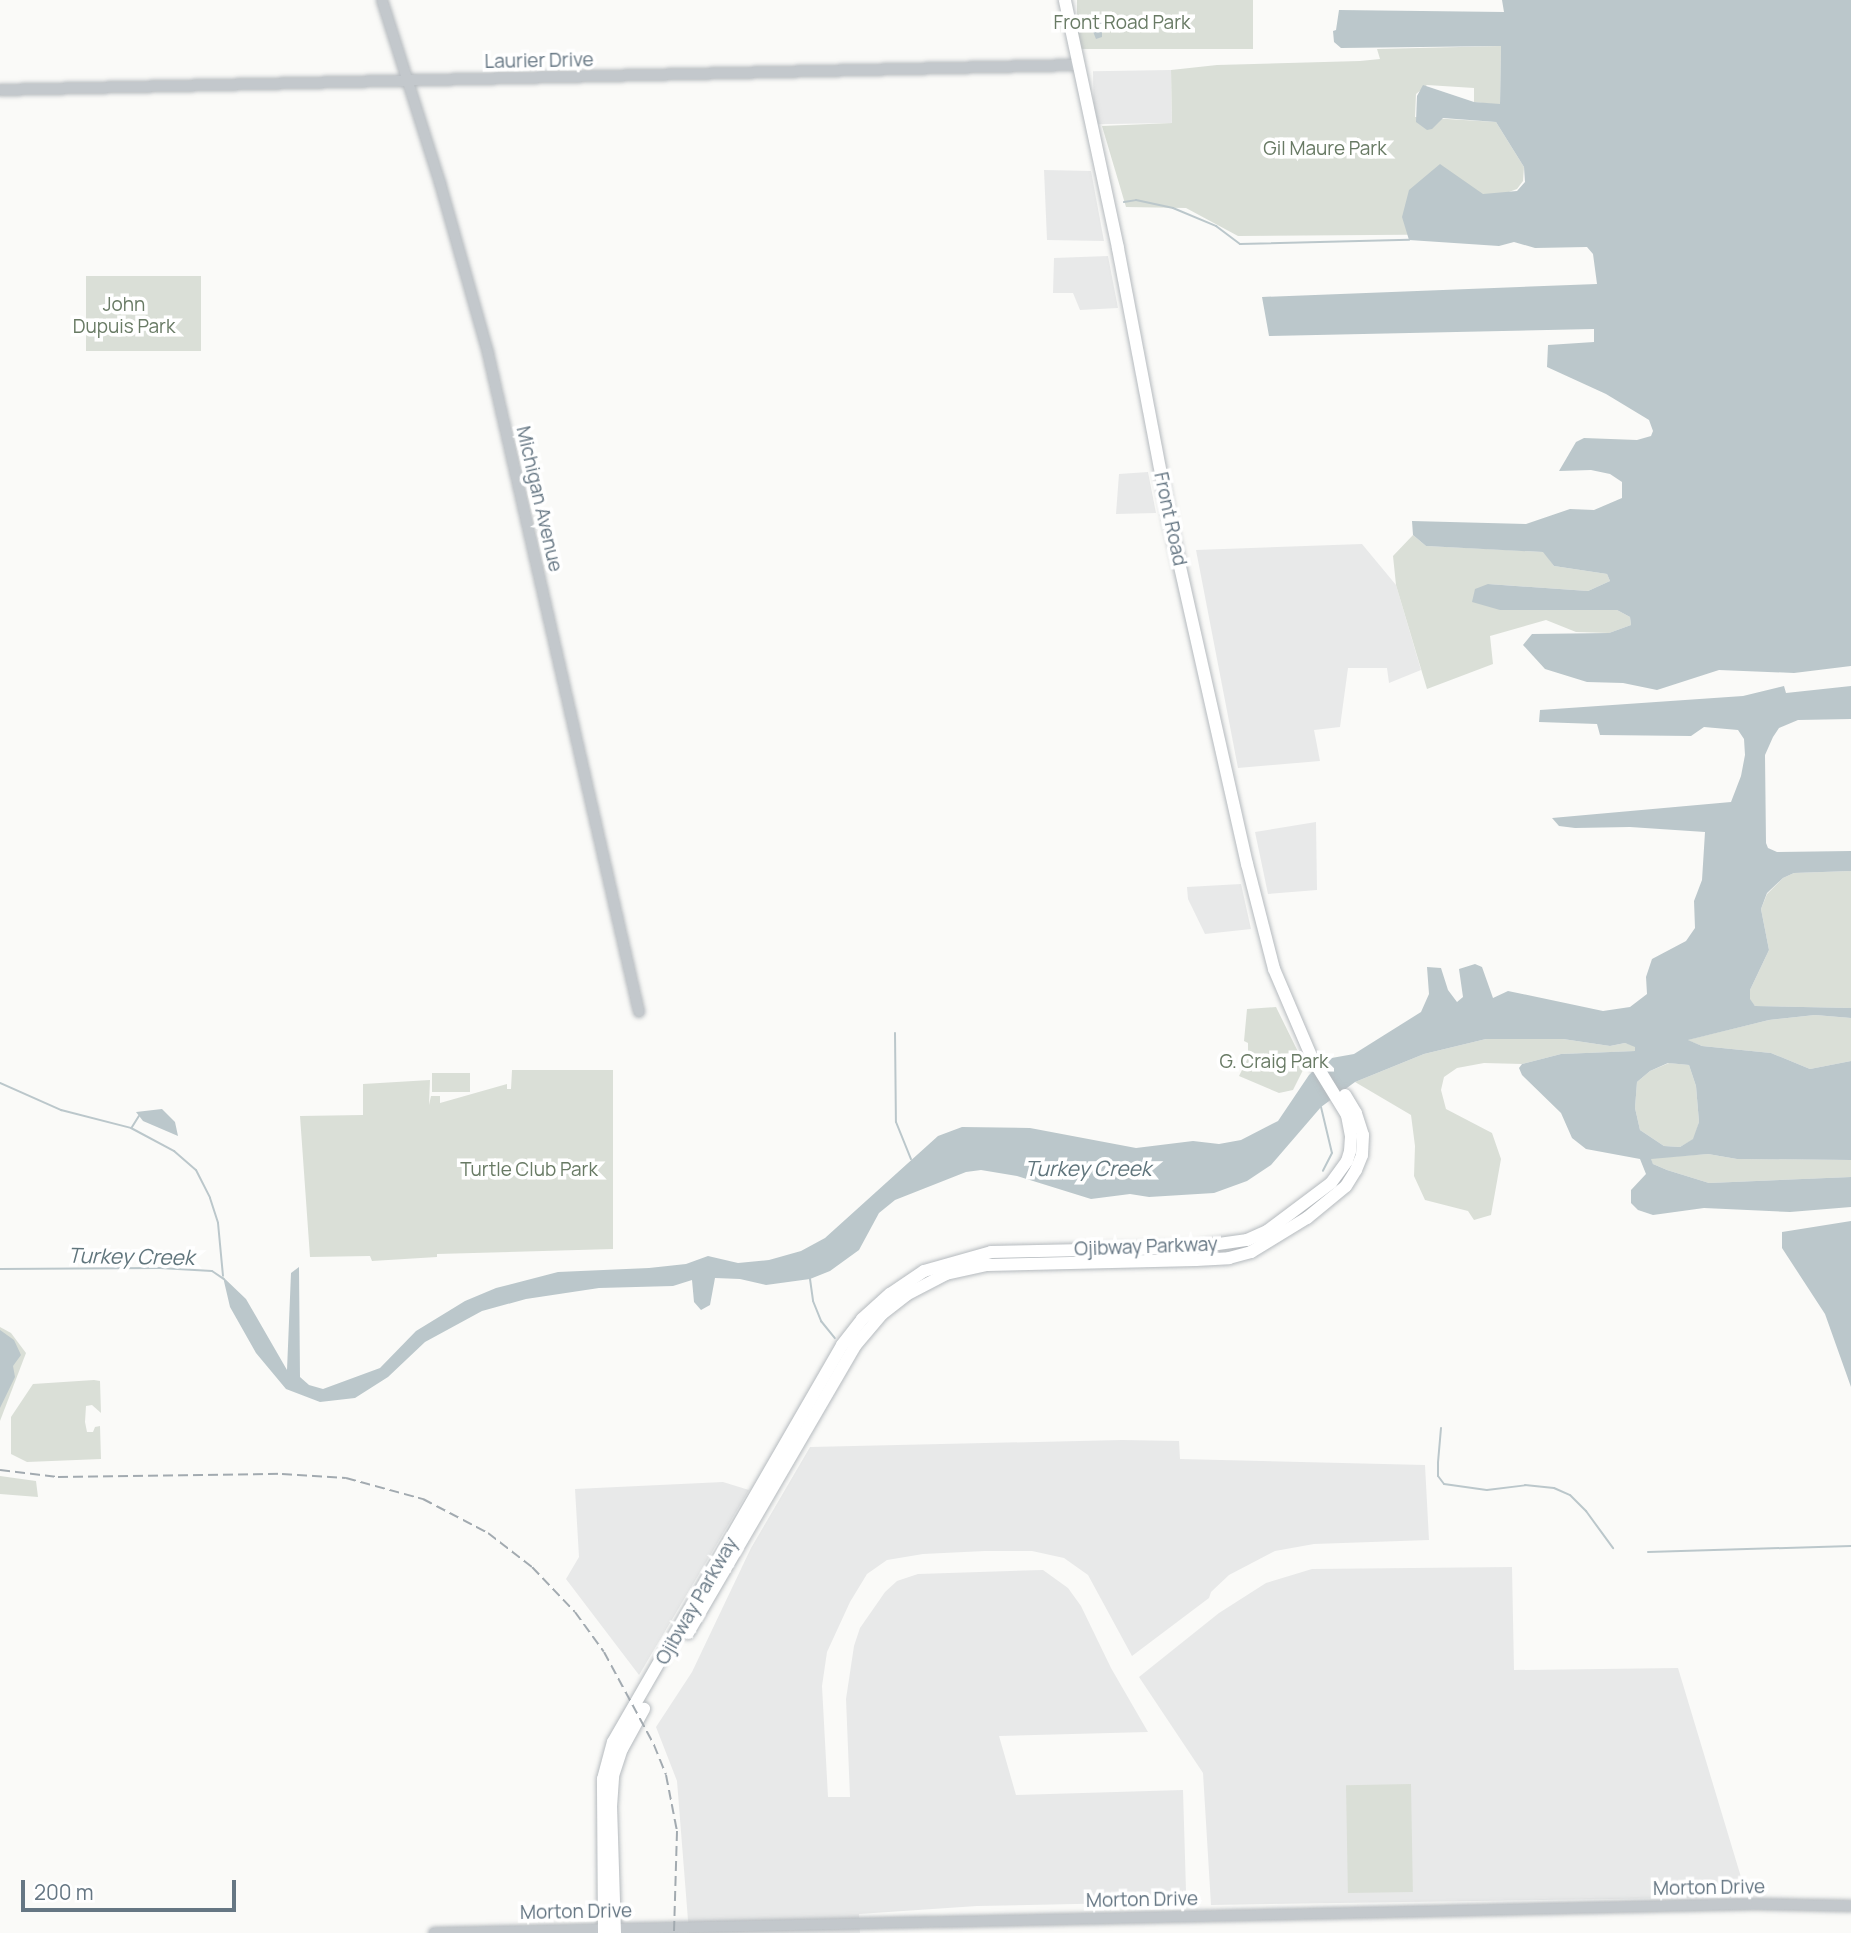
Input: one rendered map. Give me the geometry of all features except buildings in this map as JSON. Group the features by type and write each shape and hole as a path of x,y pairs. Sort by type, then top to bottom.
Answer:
{"main road":[{"name":"Front Road","path":"1065,0 1118,248 1172,534 1223,762 1274,969 1301,1032"},
{"name":"Ojibway Parkway","path":"609,1931 603,1779 613,1742 842,1345 862,1319 890,1294 924,1272 991,1252 1190,1248 1247,1240 1266,1231 1314,1197 1340,1172 1347,1161 1351,1136 1344,1100 1301,1032"}],"street":[{"name":"Michigan Avenue","path":"382,0 440,183 488,353 639,1012"},
{"name":"Laurier Drive","path":"0,90 1078,65"},
{"name":"Morton Drive","path":"434,1933 1743,1904 1851,1906"}],"shaded area":[{"path":"1171,70 1172,123 1094,124 1093,71"},
{"path":"1044,170 1091,171 1104,241 1047,240"},
{"path":"1108,256 1118,308 1080,310 1073,293 1053,293 1054,258"},
{"path":"1148,472 1156,513 1116,514 1119,474"},
{"path":"1362,544 1396,585 1421,670 1389,683 1387,668 1348,668 1340,727 1314,730 1320,761 1238,768 1196,550"},
{"path":"1316,822 1317,890 1268,894 1255,832"},
{"path":"1241,884 1251,929 1205,934 1188,899 1187,887"},
{"path":"1179,1441 1180,1459 1425,1465 1429,1540 1314,1544 1275,1551 1229,1575 1211,1592 1209,1598 1132,1656 1088,1575 1064,1558 1032,1551 985,1551 923,1554 887,1560 867,1574 850,1602 827,1652 822,1686 828,1797 850,1797 846,1699 854,1646 860,1628 885,1592 897,1581 918,1574 1043,1570 1068,1588 1081,1606 1111,1668 1148,1732 999,1736 1016,1795 1183,1790 1186,1891 1171,1902 977,1906 859,1914 860,1933 689,1933 677,1781 656,1727 692,1672 751,1548 810,1447"},
{"path":"723,1482 749,1490 639,1675 566,1579 579,1557 575,1489"},
{"path":"1512,1567 1514,1670 1678,1668 1747,1897 1211,1905 1203,1773 1139,1677 1219,1613 1266,1583 1312,1569"}],"green space":[{"name":"Front Road Park","path":"1077,0 1253,0 1253,49 1077,49"},
{"name":"Gil Maure Park","path":"1501,46 1500,105 1474,102 1474,88 1427,85 1416,94 1415,117 1496,122 1524,167 1523,181 1517,189 1506,193 1509,234 1238,236 1186,208 1126,207 1102,126 1172,123 1171,70 1217,65 1380,59 1377,49"},
{"name":"John Dupuis Park","path":"86,276 201,276 201,351 86,351"},
{"path":"1413,535 1426,546 1544,552 1554,566 1607,574 1610,581 1588,591 1488,584 1500,610 1617,610 1630,617 1631,625 1609,633 1576,632 1546,620 1490,636 1493,664 1427,689 1396,585 1393,556"},
{"path":"1851,871 1851,1008 1755,1006 1750,1000 1750,990 1769,950 1761,909 1767,894 1783,878 1794,873"},
{"name":"G. Craig Park","path":"1276,1007 1305,1066 1293,1090 1279,1093 1239,1076 1248,1058 1248,1043 1244,1041 1247,1009"},
{"path":"1815,1015 1851,1018 1851,1061 1810,1069 1771,1053 1702,1046 1687,1040 1769,1020"},
{"path":"1486,1039 1563,1039 1610,1046 1625,1043 1635,1046 1636,1051 1561,1054 1522,1064 1484,1063 1457,1068 1444,1077 1441,1090 1446,1109 1492,1133 1501,1159 1491,1215 1474,1220 1468,1211 1425,1200 1414,1176 1415,1146 1411,1115 1355,1082 1424,1054"},
{"path":"1669,1063 1689,1065 1696,1086 1699,1122 1694,1139 1680,1147 1664,1146 1640,1130 1635,1108 1637,1082 1650,1071"},
{"name":"Turtle Club Park","path":"512,1070 613,1070 613,1249 437,1254 437,1257 372,1261 370,1256 310,1257 300,1116 363,1115 363,1084 430,1080 429,1105 431,1096 440,1096 440,1103 507,1084 507,1089 511,1089"},
{"path":"432,1073 470,1073 470,1092 432,1092"},
{"path":"1708,1154 1737,1159 1851,1160 1851,1177 1709,1183 1667,1170 1653,1164 1650,1158"},
{"path":"0,1327 11,1333 26,1353 0,1421"},
{"path":"100,1381 101,1413 92,1405 86,1406 85,1422 87,1432 93,1432 95,1427 100,1426 101,1459 27,1462 11,1454 11,1417 33,1384"},
{"path":"0,1476 36,1481 38,1497 0,1494"},
{"path":"1411,1784 1413,1892 1348,1893 1346,1785"}],"water":[{"path":"1502,0 1851,0 1851,666 1794,673 1719,670 1657,690 1623,683 1587,682 1545,669 1523,645 1532,634 1609,633 1631,625 1630,617 1617,610 1500,610 1472,602 1475,589 1488,584 1588,591 1610,581 1607,574 1554,566 1543,552 1426,546 1413,535 1412,521 1526,524 1570,509 1594,510 1622,498 1622,482 1610,474 1591,470 1559,471 1576,442 1584,438 1637,440 1651,436 1653,431 1649,420 1606,394 1547,367 1548,345 1594,342 1594,329 1269,336 1262,297 1597,284 1593,254 1587,247 1535,248 1514,242 1499,246 1409,240 1402,217 1409,190 1440,164 1483,194 1517,191 1525,182 1524,167 1496,122 1443,118 1432,129 1427,130 1416,122 1417,96 1423,85 1474,102 1500,104 1501,46 1341,48 1334,42 1333,31 1336,30 1339,10 1504,12"},
{"path":"1115,13 1117,29 1113,29 1111,24 1102,26 1102,37 1096,39 1088,19"},
{"path":"1784,686 1786,693 1851,686 1851,719 1798,720 1779,728 1765,755 1768,848 1777,852 1851,851 1851,871 1794,873 1783,878 1767,893 1761,909 1769,950 1750,990 1750,999 1755,1006 1851,1008 1851,1018 1815,1015 1769,1020 1688,1040 1702,1046 1771,1053 1810,1069 1851,1061 1851,1160 1737,1159 1708,1154 1651,1159 1653,1164 1667,1170 1709,1183 1851,1177 1851,1207 1790,1212 1704,1208 1653,1215 1638,1210 1631,1203 1631,1190 1646,1174 1640,1159 1586,1149 1572,1138 1561,1113 1522,1075 1519,1068 1522,1064 1561,1054 1635,1051 1635,1047 1625,1043 1610,1046 1563,1039 1486,1039 1424,1054 1355,1082 1321,1107 1271,1165 1247,1181 1214,1193 1149,1197 1130,1194 1091,1199 1017,1176 981,1170 966,1172 895,1200 879,1213 859,1250 830,1271 810,1279 766,1285 740,1279 715,1278 710,1305 701,1310 694,1302 692,1280 673,1286 599,1288 526,1299 482,1311 425,1342 388,1377 355,1398 320,1402 286,1389 256,1353 230,1307 223,1277 246,1299 287,1370 291,1273 299,1267 300,1377 309,1385 323,1389 380,1368 416,1331 465,1301 496,1288 558,1272 649,1268 686,1264 708,1256 738,1263 769,1260 801,1251 825,1238 938,1136 962,1127 1030,1128 1136,1148 1193,1141 1219,1144 1241,1140 1278,1121 1309,1075 1326,1059 1354,1054 1421,1012 1429,994 1427,967 1441,968 1448,990 1457,1002 1463,997 1459,969 1475,964 1482,967 1493,998 1508,991 1603,1011 1630,1007 1647,994 1646,977 1652,959 1686,941 1695,928 1694,901 1702,880 1705,832 1630,827 1575,828 1559,826 1552,818 1731,802 1741,776 1745,755 1744,739 1738,730 1704,727 1691,736 1600,735 1597,724 1539,722 1540,710 1743,696","holes":["1668,1063 1689,1065 1696,1086 1699,1122 1693,1139 1680,1147 1664,1146 1640,1130 1635,1108 1637,1082 1650,1071"]},
{"path":"162,1109 175,1122 178,1136 143,1121 136,1112"},
{"path":"1851,1221 1851,1387 1825,1314 1782,1248 1782,1232"},
{"path":"0,1330 14,1340 21,1355 13,1366 15,1377 0,1408"}],"waterway":[{"path":"1124,202 1136,200 1173,208 1216,226 1240,244 1409,240"},
{"path":"895,1033 896,1122 911,1159"},
{"path":"0,1083 61,1110 131,1128 174,1151 196,1170 210,1198 218,1223 223,1276"},
{"path":"1321,1107 1332,1153 1323,1171"},
{"path":"132,1127 139,1116"},
{"name":"Turkey Creek","path":"0,1269 160,1268 212,1271 224,1279"},
{"path":"810,1279 813,1301 821,1321 835,1338"},
{"path":"1441,1428 1438,1476 1444,1484 1487,1490 1525,1485 1554,1488 1570,1495 1586,1511 1613,1548"},
{"path":"1648,1552 1851,1546"}],"railway":[{"path":"0,1470 58,1477 282,1474 346,1478 423,1499 488,1533 532,1567 575,1612 604,1652 654,1745 666,1775 677,1831 674,1933"}]}
